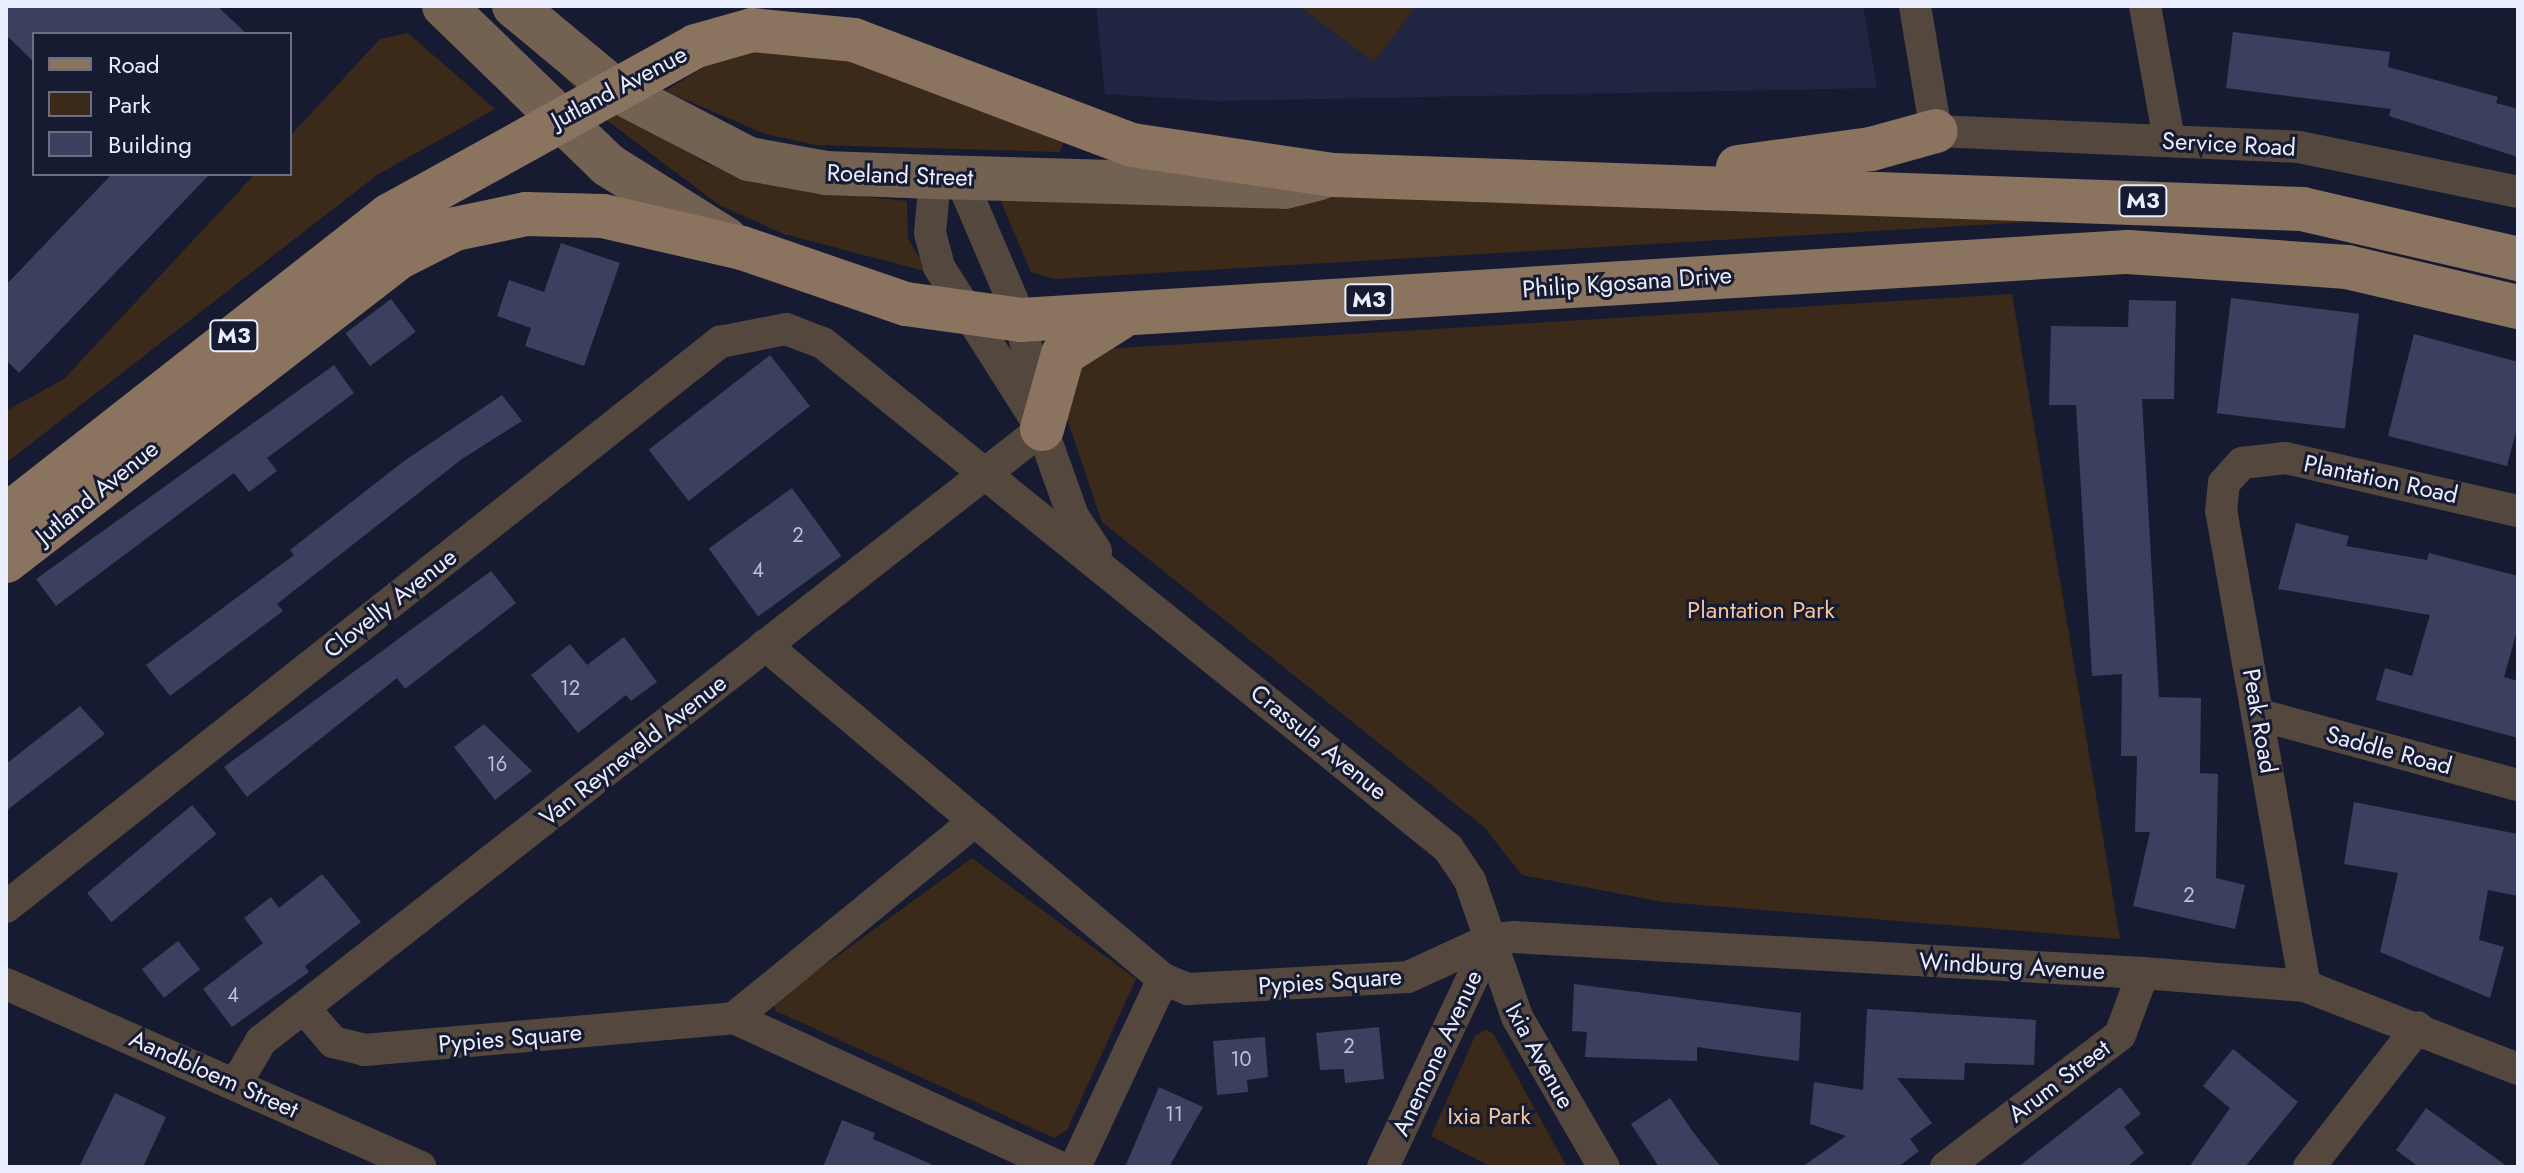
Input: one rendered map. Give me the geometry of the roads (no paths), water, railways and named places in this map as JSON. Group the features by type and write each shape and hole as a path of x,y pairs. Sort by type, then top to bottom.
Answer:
{"main road":[{"path":"444,6 608,165 742,248"},
{"name":"Roeland Street","path":"514,6 614,89 710,145 826,173 1285,187 1333,175"},
{"name":"Jutland Avenue","path":"6,516 377,224 470,167 696,46 752,30 824,32 1088,134 1333,175"},
{"path":"1621,184 1871,149 1936,131"},
{"name":"M3","path":"1333,175 2302,209 2518,259"},
{"name":"Jutland Avenue","path":"6,561 347,293 455,229 526,214 581,214 742,248"},
{"name":"Philip Kgosana Drive","path":"742,248 825,282 967,316 1021,320 1122,317 2128,252 2347,267 2518,307"},
{"path":"1042,429 1063,354 1122,317"}],"street":[{"path":"1915,6 1936,131"},
{"path":"2145,6 2169,140"},
{"name":"Service Road","path":"1936,131 2299,147 2518,192"},
{"name":"Crassula Avenue","path":"948,177 932,244 967,316 1042,429"},
{"name":"Crassula Avenue","path":"948,177 1021,320 1042,429 1073,516 1112,572"},
{"name":"Crassula Avenue","path":"786,329 823,343 980,473 1112,572 1448,848 1470,881 1491,939"},
{"name":"Clovelly Avenue","path":"6,907 720,342 786,329"},
{"name":"Van Reyneveld Avenue","path":"237,1082 256,1046 980,473 1042,429"},
{"name":"Plantation Road","path":"2242,463 2286,458 2518,511"},
{"name":"Peak Road","path":"2242,463 2224,483 2221,511 2260,715 2305,986"},
{"name":"Pypies Square","path":"765,645 1163,979 1199,990 1408,977 1491,939"},
{"name":"Saddle Road","path":"2260,715 2518,785"},
{"path":"734,1018 975,821"},
{"name":"Windburg Avenue","path":"1491,939 2143,973 2305,986 2418,1027 2518,1069"},
{"name":"Anemone Avenue","path":"1383,1167 1491,939"},
{"name":"Ixia Avenue","path":"1491,939 1517,1017 1604,1167"},
{"name":"Arum Street","path":"1946,1167 2120,1035 2143,973"},
{"path":"1075,1167 1163,979"},
{"name":"Aandbloem Street","path":"6,984 237,1082 420,1167"},
{"name":"Pypies Square","path":"304,1008 333,1042 364,1050 734,1018 1060,1167"},
{"path":"2309,1167 2418,1027"}],"park label":[{"name":"Plantation Park","path":"1761,610"},
{"name":"Ixia Park","path":"1489,1116"}]}
